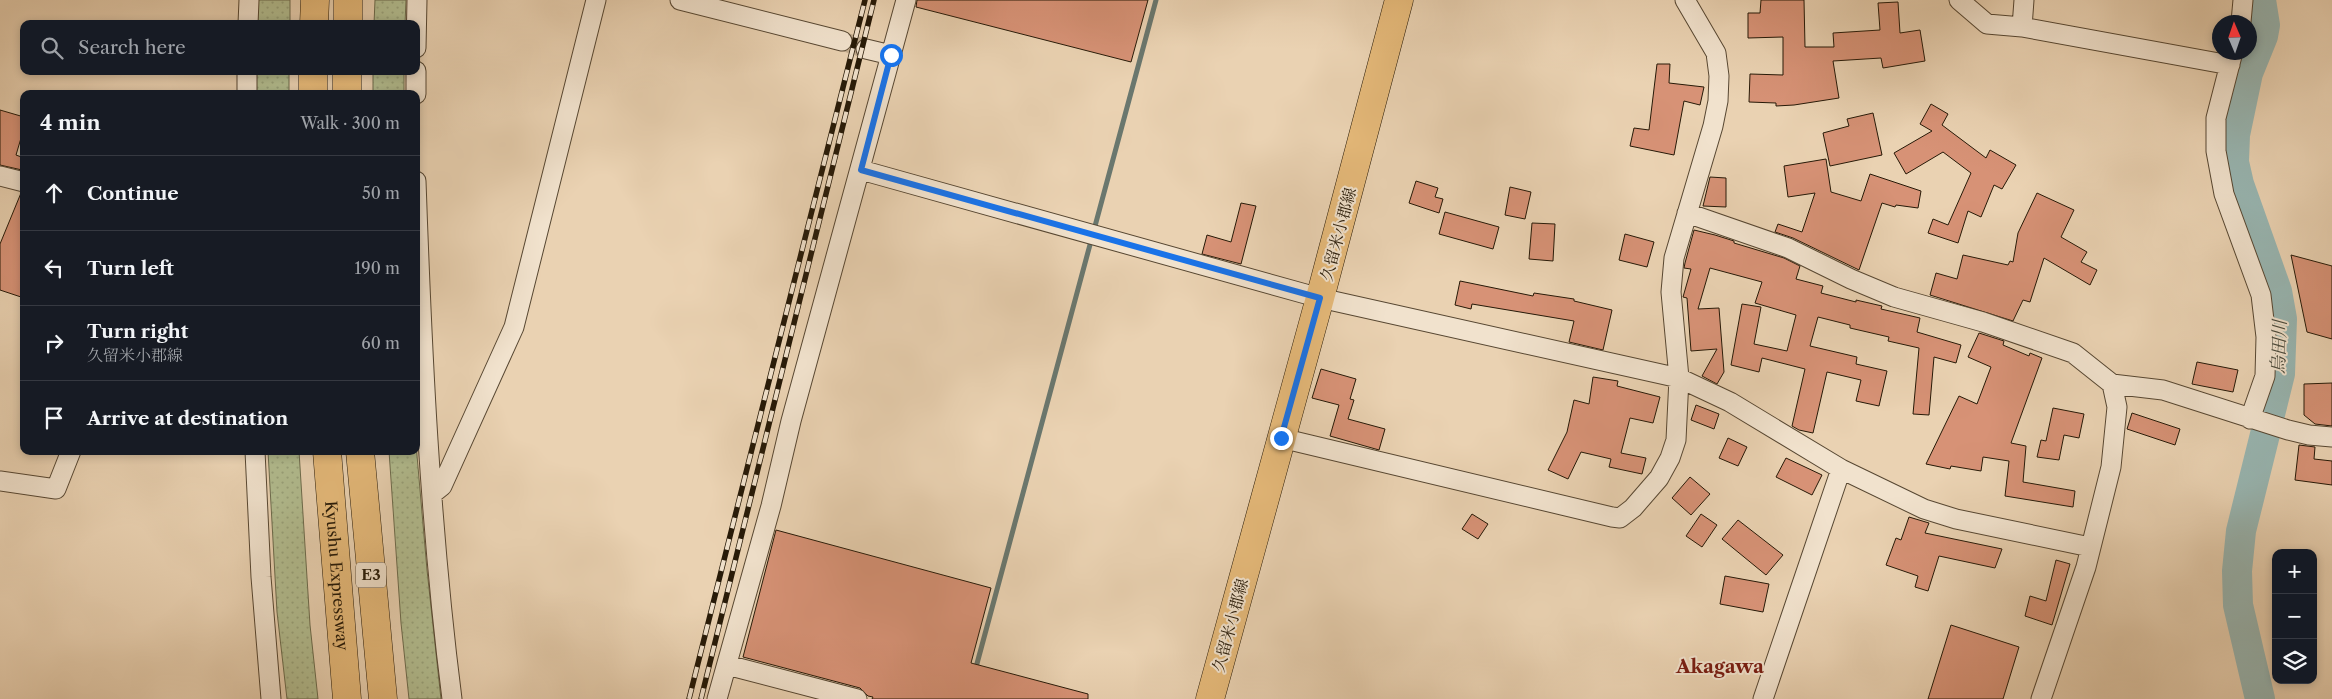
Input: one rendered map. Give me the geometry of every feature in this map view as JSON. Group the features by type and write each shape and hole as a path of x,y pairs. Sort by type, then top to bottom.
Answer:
{"main road":[{"path":"314,20 315,0"},
{"path":"348,0 348,20"},
{"name":"久留米小郡線","path":"1210,699 1320,298 1399,0"},
{"path":"313,75 313,90"},
{"path":"347,75 347,90"},
{"name":"Kyushu Expressway","path":"327,455 347,699"},
{"name":"Kyushu Expressway","path":"360,455 383,699"}],"street":[{"path":"248,20 249,0"},
{"path":"417,0 417,20"},
{"path":"432,494 442,486 514,327 596,0"},
{"path":"680,0 842,41"},
{"path":"717,699 771,506 791,421 906,0"},
{"path":"1281,438 1620,518 1633,508 1659,478 1670,458 1676,440 1679,378 1671,292 1674,258 1713,126 1718,101 1719,76 1716,52 1685,0"},
{"path":"1958,0 1987,24 2022,27 2212,56"},
{"path":"2022,27 2024,0"},
{"path":"2242,15 2243,0"},
{"path":"866,49 891,55"},
{"path":"2232,60 2216,118 2216,151 2224,194 2261,295 2266,336 2265,376 2255,420"},
{"path":"247,75 247,90"},
{"path":"416,75 416,90"},
{"path":"861,170 1320,298 1679,378 1730,402 1841,469 1924,509 1956,519 2090,547"},
{"path":"0,176 20,181"},
{"path":"1687,213 1788,248 1851,279 1894,297 1983,322 2073,353 2112,384 2163,390 2288,430 2309,435 2332,437"},
{"path":"420,345 452,699"},
{"path":"2042,699 2086,567 2110,467 2117,406 2112,384"},
{"path":"0,481 56,489 69,455"},
{"path":"254,455 261,577 271,699"},
{"path":"1763,699 1841,469"},
{"path":"727,665 857,699"}],"green space":[{"path":"257,0 290,0 290,20 256,20"},
{"path":"375,0 406,0 405,20 374,20"},
{"path":"256,75 289,75 289,90 256,90"},
{"path":"373,75 404,75 404,90 373,90"},
{"path":"268,455 299,455 310,625 318,699 287,699 277,612"},
{"path":"389,455 417,455 441,699 409,699 401,623"}],"building":[{"path":"917,0 1148,0 1131,62 916,7"},
{"path":"1761,0 1804,0 1805,47 1834,47 1833,33 1880,30 1878,3 1898,2 1900,33 1920,30 1925,61 1883,68 1881,58 1833,61 1839,98 1776,106 1776,103 1749,102 1750,74 1783,75 1783,37 1748,38 1748,13 1760,13"},
{"path":"1657,64 1670,64 1669,83 1704,87 1700,105 1684,101 1674,155 1630,146 1634,128 1649,130"},
{"path":"1931,104 1948,114 1942,125 1986,158 1990,150 2016,165 2002,189 1994,185 1981,217 1968,211 1958,243 1928,233 1933,219 1948,225 1971,173 1943,152 1906,174 1894,153 1932,131 1920,124"},
{"path":"0,110 20,116 20,142 16,155 20,156 20,170 0,165"},
{"path":"1873,113 1882,155 1830,166 1823,133 1849,126 1847,119"},
{"path":"1826,159 1831,192 1861,201 1870,174 1921,191 1918,208 1896,205 1895,207 1882,203 1859,270 1793,238 1775,232 1778,224 1802,232 1815,193 1788,197 1784,166"},
{"path":"1710,177 1726,178 1726,207 1703,206"},
{"path":"1416,181 1438,188 1435,197 1443,199 1439,213 1409,203"},
{"path":"1510,187 1531,192 1525,219 1505,215"},
{"path":"2037,193 2074,210 2061,237 2087,252 2081,262 2097,270 2090,285 2044,258 2030,302 2023,300 2013,321 1930,295 1936,273 1957,279 1963,255 2008,265 2010,261 2013,262 2018,233"},
{"path":"20,195 20,297 0,290 0,244"},
{"path":"1241,203 1256,206 1241,264 1202,254 1207,235 1231,242"},
{"path":"1445,212 1499,227 1493,249 1439,234"},
{"path":"1532,223 1555,224 1553,261 1529,259"},
{"path":"1694,230 1784,258 1800,266 1796,279 1823,286 1821,293 1856,302 1856,300 1882,306 1881,309 1920,318 1917,332 1961,345 1956,363 1934,357 1929,415 1913,414 1919,348 1888,341 1889,337 1850,328 1850,325 1818,317 1810,346 1857,357 1856,364 1887,371 1879,406 1856,401 1861,380 1827,372 1813,433 1799,430 1792,426 1805,369 1762,358 1759,372 1731,365 1742,304 1761,307 1754,344 1787,351 1796,315 1755,303 1762,282 1710,268 1698,309 1719,308 1724,372 1717,384 1702,376 1717,349 1691,351 1687,298 1683,297 1691,269 1684,268"},
{"path":"1625,234 1654,242 1647,267 1619,260"},
{"path":"2291,255 2332,266 2332,339 2307,332"},
{"path":"1460,281 1533,296 1534,293 1574,299 1574,301 1612,310 1603,350 1569,342 1574,321 1472,304 1471,309 1455,305"},
{"path":"1979,333 2004,341 2003,345 2029,356 2030,353 2042,358 2011,443 2026,446 2023,482 2075,491 2073,507 2005,496 2009,461 1983,457 1981,471 1951,466 1950,469 1926,464 1959,396 1977,404 1991,367 1968,357"},
{"path":"2197,362 2238,370 2233,392 2192,384"},
{"path":"1321,369 1356,379 1350,399 1354,400 1348,419 1385,429 1379,450 1330,436 1339,405 1312,398"},
{"path":"1593,377 1618,381 1617,386 1660,397 1653,423 1630,418 1621,453 1646,458 1642,474 1609,467 1611,459 1581,452 1568,479 1548,470 1567,432 1574,400 1589,404"},
{"path":"2332,383 2332,426 2315,424 2304,415 2304,384"},
{"path":"1696,405 1719,414 1714,429 1691,420"},
{"path":"2053,408 2084,414 2079,438 2064,435 2059,460 2037,457 2041,440 2046,441"},
{"path":"2132,413 2180,429 2175,445 2127,429"},
{"path":"1728,438 1747,447 1738,466 1719,458"},
{"path":"2299,445 2315,447 2314,459 2332,461 2332,485 2295,480"},
{"path":"1786,458 1822,475 1812,495 1776,477"},
{"path":"1690,477 1710,494 1691,515 1672,498"},
{"path":"1472,514 1488,524 1478,539 1462,529"},
{"path":"1701,514 1717,525 1702,547 1686,536"},
{"path":"1909,517 1929,523 1925,533 2002,549 1995,568 1939,556 1928,591 1915,587 1918,576 1886,565 1896,538 1901,540"},
{"path":"1738,520 1783,555 1766,575 1722,539"},
{"path":"776,530 991,588 971,663 1088,694 1088,699 872,699 873,697 868,696 860,688 743,657"},
{"path":"2056,560 2070,564 2052,625 2025,616 2030,596 2046,601"},
{"path":"1725,576 1769,584 1763,612 1720,604"},
{"path":"1951,625 2019,647 2003,699 1928,699"}],"waterway":[{"path":"975,671 1156,0"},
{"name":"烏田川","path":"2260,699 2238,605 2237,571 2241,531 2280,374 2282,319 2277,291 2239,184 2234,162 2235,135 2248,73 2263,36 2265,25 2261,0"}],"tunnel":[{"path":"842,41 866,49"}],"railway":[{"path":"689,699 865,0"},
{"path":"701,699 874,0"}],"district":[{"name":"Akagawa","path":"1720,666"}],"route":[{"path":"891,55 861,170 1320,298 1281,438"}]}
